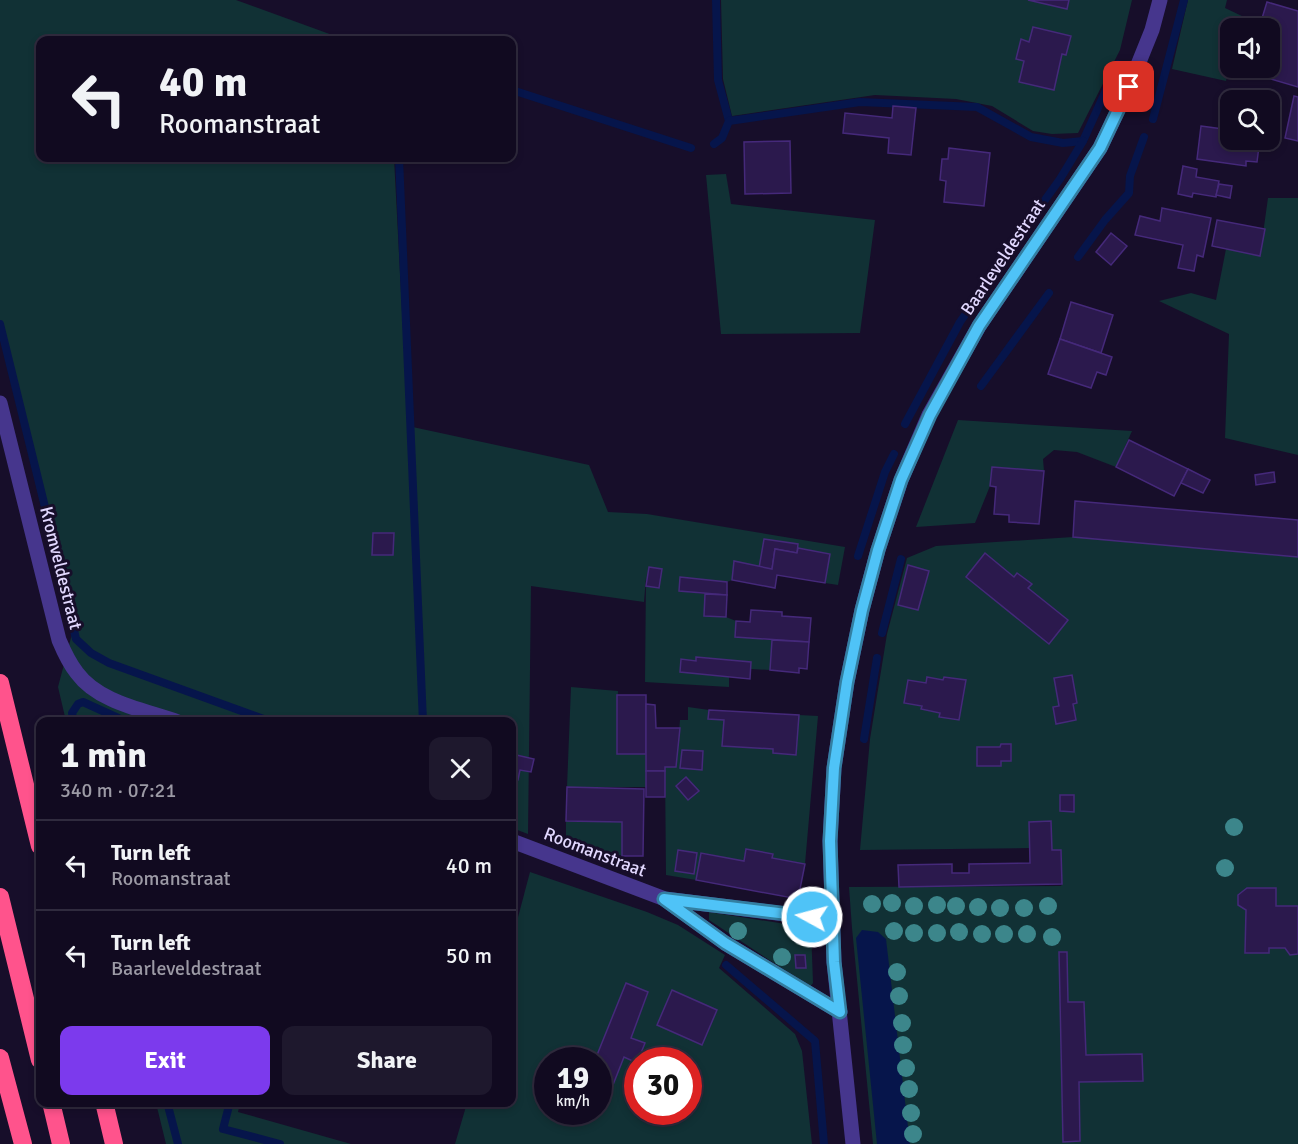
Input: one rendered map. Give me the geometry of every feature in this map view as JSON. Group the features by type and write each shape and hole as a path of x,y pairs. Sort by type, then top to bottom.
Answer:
{"highway":[{"path":"0,683 36,830"},
{"path":"0,897 36,1044"},
{"path":"0,1058 23,1144"},
{"path":"52,1107 61,1144"},
{"path":"105,1107 114,1144"}],"street":[{"name":"Baarleveldestraat","path":"853,1144 834,962 830,841 834,768 846,692 878,550 901,480 930,415 979,326 1100,148 1129,87 1152,30 1160,0"},
{"name":"Kromveldestraat","path":"0,403 59,640 78,675 103,696 164,717"},
{"name":"Roomanstraat","path":"516,843 664,899 833,920"},
{"name":"Roomanstraat","path":"664,899 725,943 840,1012"}],"green space":[{"path":"0,0 236,0 335,36 36,36 36,162 394,162 408,426 589,465 608,512 647,514 845,547 838,585 825,583 830,554 798,548 798,544 764,540 759,568 734,562 732,580 727,582 680,578 679,591 705,594 704,616 726,617 736,621 735,637 772,640 770,670 751,669 751,662 697,657 696,661 681,659 680,672 729,677 729,687 645,682 646,577 644,602 531,586 528,834 516,830 516,717 65,717 58,687 72,634 0,336"},
{"path":"721,0 1132,0 1120,50 1078,133 1052,134 1033,131 992,106 956,99 875,95 732,116 723,79"},
{"path":"1188,0 1227,0 1225,8 1244,17 1220,18 1220,78 1227,78 1226,81 1172,69"},
{"path":"726,174 731,204 875,220 860,333 721,334 706,175"},
{"path":"1268,198 1298,198 1298,455 1225,438 1229,334 1159,301 1191,293 1216,300 1226,249 1260,255"},
{"path":"958,420 1132,431 1116,467 1077,452 1054,450 1043,459 1044,471 992,467 990,486 975,523 916,527"},
{"path":"1073,537 1298,557 1298,1144 873,1144 849,887 1061,886 1062,884 1061,850 1052,850 1051,821 1029,822 1030,848 860,850 870,739 887,634 907,558 936,546"},
{"path":"571,687 618,691 617,753 646,754 646,787 567,787"},
{"path":"688,707 709,710 708,719 724,720 773,749 774,753 796,755 799,715 818,716 805,864 772,858 773,855 744,861 701,853 696,880 666,875 665,767 676,767 680,720 688,720","holes":["682,750 703,751 702,769 680,768"]},
{"path":"566,821 622,822 622,856 566,842"},
{"path":"530,872 678,925 725,955 719,968 795,1034 802,1051 812,1144 455,1144 466,1107 516,1107 516,925","holes":["626,984 648,993 631,1038 645,1043 643,1047 702,1047 702,1125 624,1125 624,1057 612,1086 612,1125 534,1125 534,1047 600,1047","672,990 702,1045 657,1025"]},
{"path":"709,912 811,928 813,983 810,987 709,920"},
{"path":"157,1107 239,1107 238,1112 351,1144 166,1144"}],"shaded area":[{"path":"862,930 878,932 886,939 910,1144 877,1144 856,938"}],"building":[{"path":"1028,0 1069,0 1067,9"},
{"path":"1267,2 1298,11 1298,87 1267,78 1280,78 1280,18 1262,18"},
{"path":"1033,27 1071,36 1066,55 1062,54 1054,90 1019,82 1024,61 1016,59 1021,39 1029,42"},
{"path":"1294,96 1298,97 1298,141 1285,138"},
{"path":"893,106 916,108 911,155 888,153 889,138 843,133 845,113 892,118"},
{"path":"1201,126 1220,129 1220,150 1258,150 1257,162 1246,161 1246,166 1197,159"},
{"path":"790,141 791,193 745,194 744,142"},
{"path":"949,148 990,153 984,206 944,202 946,181 940,180 942,159 948,159"},
{"path":"1183,166 1197,169 1196,177 1219,181 1216,197 1193,193 1192,197 1178,194"},
{"path":"1219,184 1232,186 1230,198 1216,195"},
{"path":"1162,208 1211,218 1203,257 1197,255 1194,271 1178,268 1183,245 1135,235 1140,216 1160,221"},
{"path":"1217,220 1265,229 1260,256 1212,246"},
{"path":"1111,233 1127,246 1111,265 1096,252"},
{"path":"1071,302 1113,315 1101,353 1060,339"},
{"path":"1060,339 1112,357 1106,375 1097,372 1091,388 1048,374"},
{"path":"1129,440 1188,469 1174,496 1116,467"},
{"path":"992,467 1044,471 1039,524 1009,522 1009,515 994,514 996,487 990,486"},
{"path":"1188,469 1210,480 1203,493 1181,483"},
{"path":"1274,472 1275,482 1256,485 1255,475"},
{"path":"1075,501 1298,520 1298,557 1073,537"},
{"path":"373,533 394,533 393,555 372,555"},
{"path":"764,539 798,544 797,553 775,549 772,569 759,568"},
{"path":"798,548 830,554 825,583 777,575 775,588 732,580 734,561 772,569 775,549 797,553"},
{"path":"985,553 1014,577 1017,573 1032,584 1028,588 1068,620 1049,644 966,577"},
{"path":"908,565 929,571 918,610 898,605"},
{"path":"649,567 662,569 659,588 646,586"},
{"path":"680,577 727,582 727,595 679,591"},
{"path":"705,594 727,595 726,617 704,616"},
{"path":"751,610 782,612 782,616 811,618 809,642 735,637 736,621 750,622"},
{"path":"772,640 809,642 807,669 799,668 799,673 770,670"},
{"path":"696,657 751,662 750,679 680,672 681,659 696,661"},
{"path":"1072,675 1077,703 1073,704 1076,720 1056,724 1053,707 1059,706 1054,678"},
{"path":"927,677 966,680 959,720 939,717 940,713 921,709 922,706 904,703 908,680 926,683"},
{"path":"617,695 646,695 646,754 617,754"},
{"path":"646,704 655,705 656,728 680,728 676,767 665,767 665,771 646,771"},
{"path":"709,710 799,715 796,755 773,753 773,749 722,746 724,720 708,719"},
{"path":"1001,744 1011,744 1011,761 1001,761 1001,766 977,766 977,747 1000,747"},
{"path":"682,750 703,751 702,770 680,768"},
{"path":"516,755 534,759 531,772 520,770 518,780 516,780"},
{"path":"646,771 665,771 665,797 646,797"},
{"path":"686,777 699,791 688,800 676,786"},
{"path":"567,787 644,789 643,856 622,856 622,822 566,821"},
{"path":"1060,795 1074,795 1074,812 1060,811"},
{"path":"1051,821 1052,850 1061,850 1062,884 899,887 898,865 952,864 952,873 969,873 969,864 1030,863 1029,822"},
{"path":"746,849 773,854 772,858 805,864 798,899 696,880 701,853 744,861"},
{"path":"678,850 697,853 694,874 675,871"},
{"path":"1247,888 1276,888 1276,906 1298,906 1298,954 1290,955 1285,948 1269,948 1269,953 1245,953 1246,910 1238,905 1238,895"},
{"path":"1059,952 1067,952 1068,1002 1084,1002 1086,1055 1142,1054 1143,1081 1079,1082 1080,1141 1063,1142"},
{"path":"795,955 805,955 806,968 796,968"},
{"path":"626,983 648,992 631,1038 645,1043 643,1047 624,1047 624,1057 612,1087 612,1047 600,1047"},
{"path":"672,990 717,1010 702,1045 657,1025"}],"waterway":[{"path":"716,0 718,80 729,121"},
{"path":"1153,119 1184,0"},
{"path":"714,144 722,138 729,121 860,102 977,107 1031,137 1063,143 1083,141 1118,64"},
{"path":"516,91 691,148"},
{"path":"1078,257 1105,220 1129,193 1130,176 1144,137"},
{"path":"1027,225 1060,179 1083,141"},
{"path":"399,162 423,717"},
{"path":"905,424 960,322 1011,250"},
{"path":"981,386 1049,293"},
{"path":"0,324 46,511"},
{"path":"858,556 885,472 894,454"},
{"path":"57,556 76,639 91,653 109,663 258,717"},
{"path":"882,633 901,559"},
{"path":"864,739 877,658"},
{"path":"73,717 72,713 78,704 83,702 116,717"},
{"path":"726,965 815,1041 824,1144"},
{"path":"168,1107 178,1144"},
{"path":"229,1107 223,1129 280,1144"}],"route":[{"path":"812,917 664,899 725,943 840,1012 834,962 830,841 834,768 847,682 862,610 878,550 901,480 930,415 979,326 1100,148 1129,87"}]}
